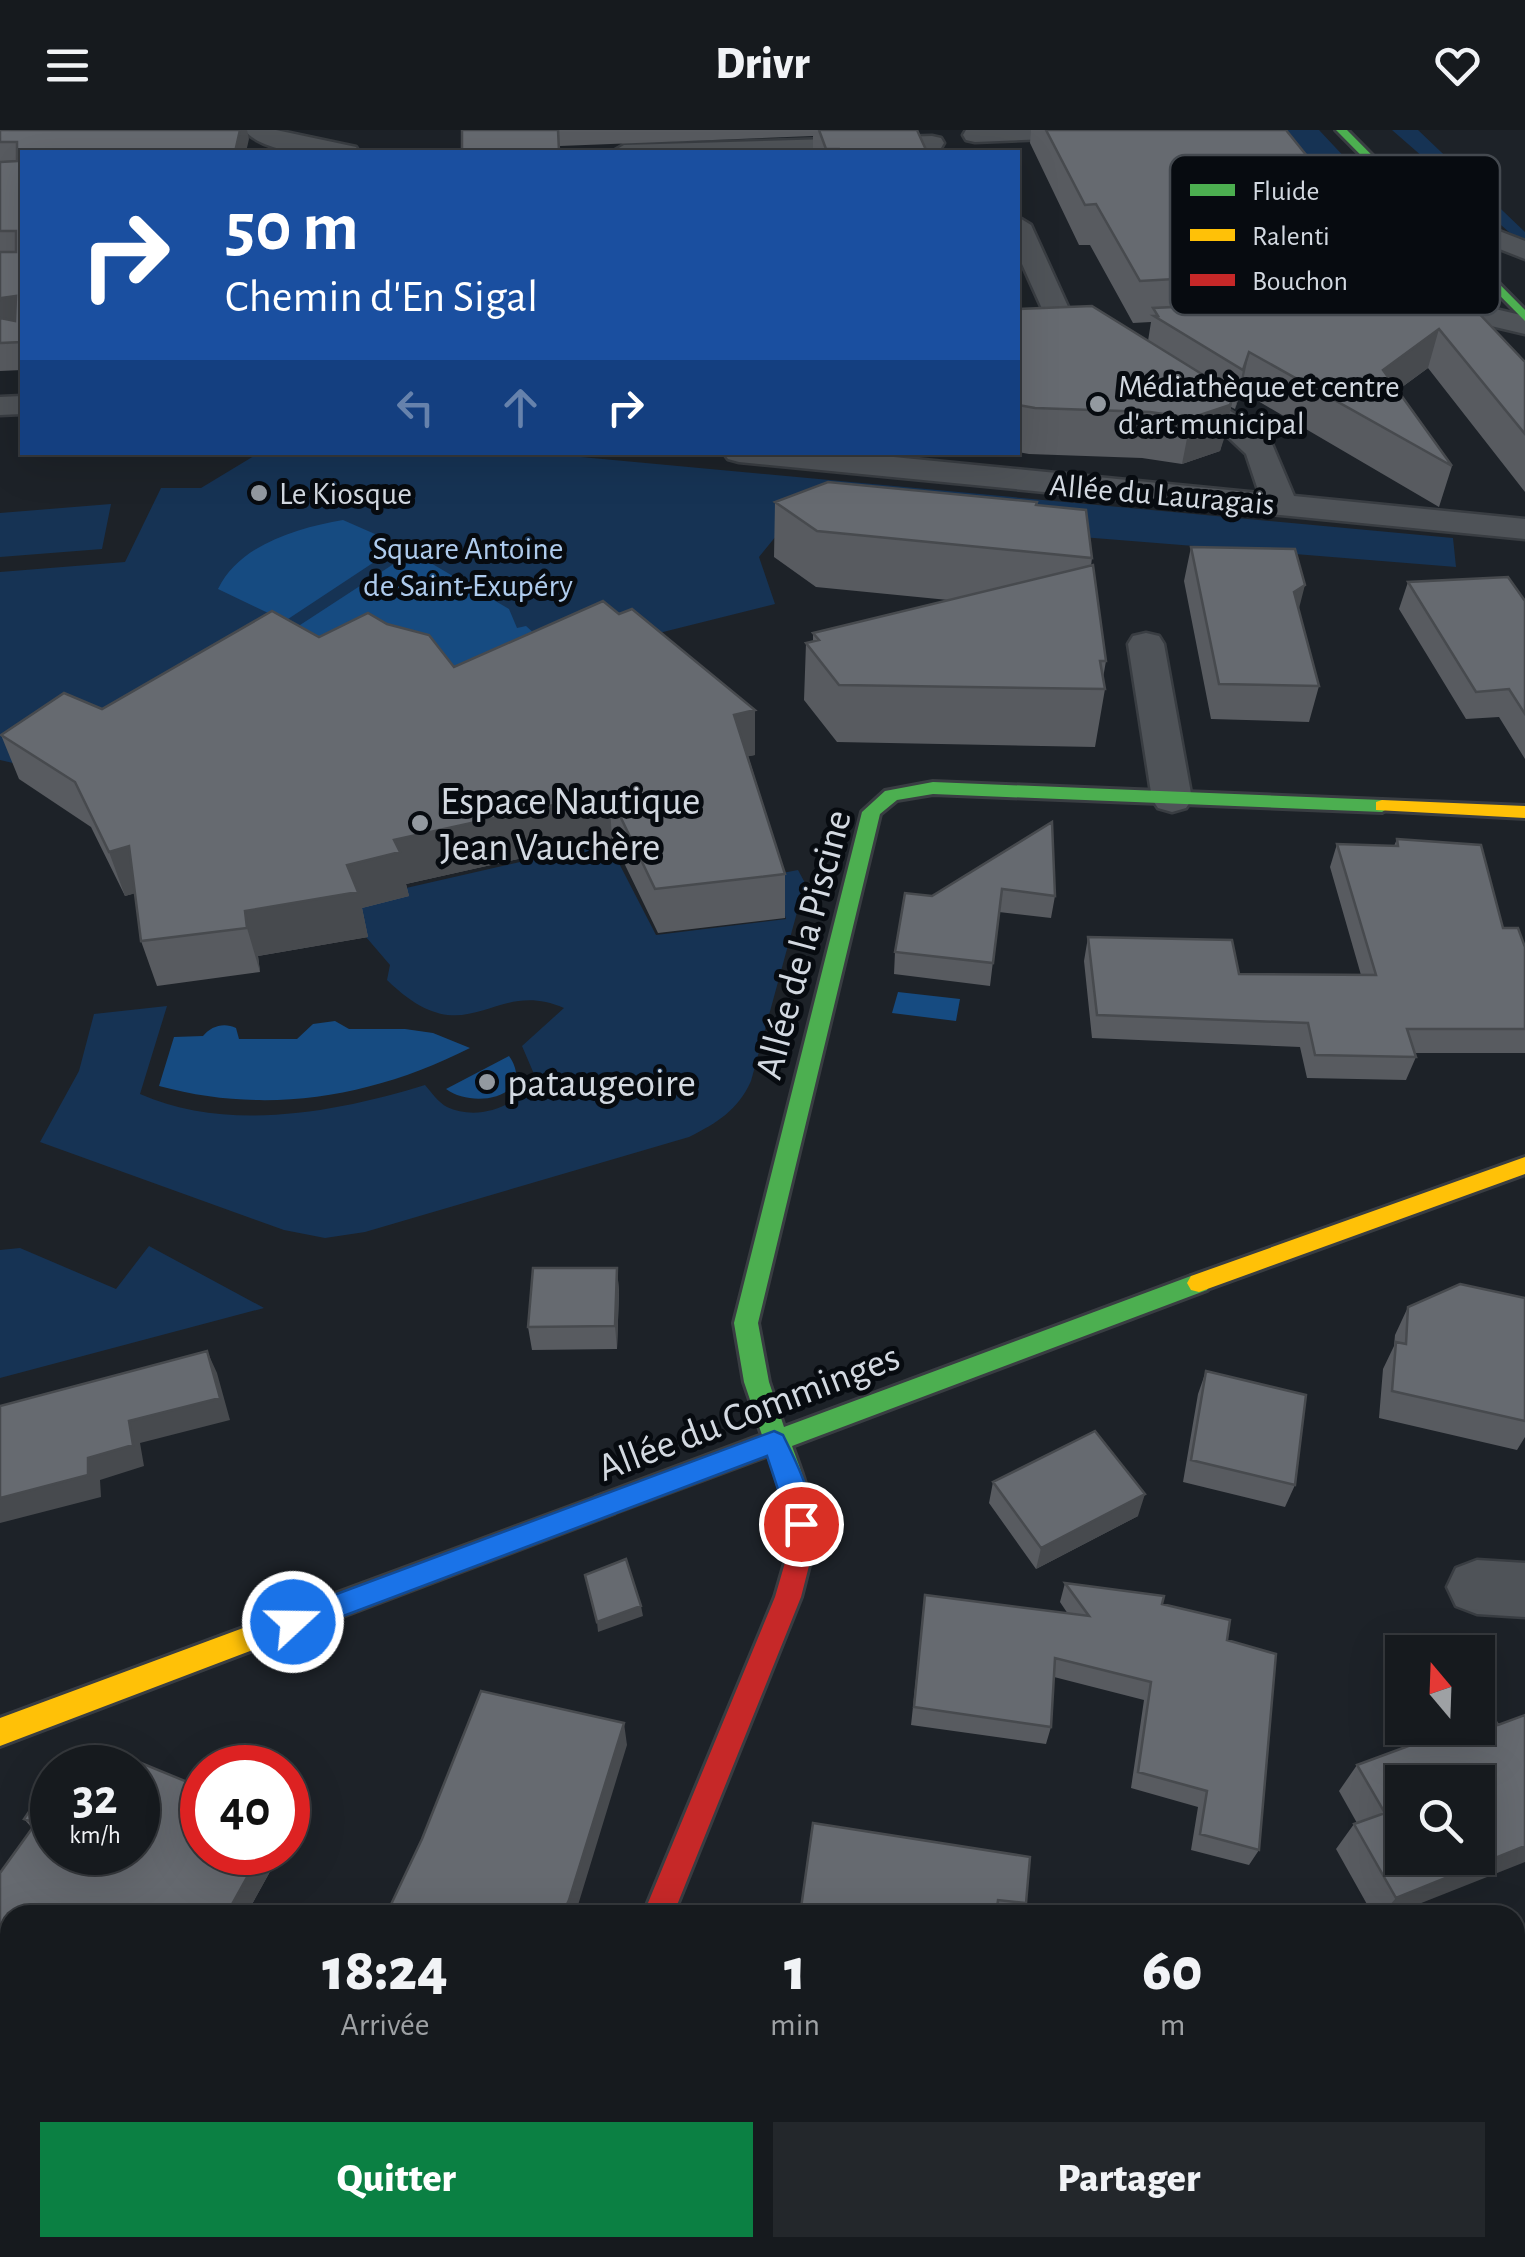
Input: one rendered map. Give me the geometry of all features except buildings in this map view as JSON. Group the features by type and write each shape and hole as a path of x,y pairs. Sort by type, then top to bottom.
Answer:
{"main road":[{"path":"1341,130 1366,155"},
{"path":"1369,130 1395,155"},
{"path":"1500,292 1525,317"},
{"name":"Allée de la Piscine","path":"662,1905 788,1596 800,1556 797,1505 746,1364 746,1323 866,823 879,802 904,792 933,788 1525,812"},
{"name":"Allée du Comminges","path":"0,1732 1525,1165"}],"street":[{"path":"256,130 276,139 336,150"},
{"path":"977,139 1095,130"},
{"path":"692,150 932,143"},
{"path":"1020,232 1058,316 1091,337 1144,359 1240,431 1261,451 1280,505"},
{"path":"1390,318 1429,315"},
{"path":"1458,315 1525,325"},
{"name":"Allée du Lauragais","path":"770,455 1525,528"},
{"path":"1146,644 1172,799"}],"green space":[{"path":"1254,130 1319,130 1342,155 1278,155"},
{"path":"1392,130 1418,130 1444,155 1421,155"},
{"path":"1500,208 1525,232 1525,246 1500,224"},
{"name":"Square Antoine de Saint-Exupéry","path":"256,455 560,455 1453,538 1456,567 794,514 759,557 775,604 623,642 13,763 0,760 0,572 125,562 161,488 201,488"},
{"path":"111,504 102,549 0,557 0,513"},
{"path":"608,842 656,935 786,919 772,875 798,870 805,883 751,1081 733,1108 699,1132 365,1232 325,1238 284,1230 40,1142 79,1071 94,1014 167,1006 140,1094 174,1106 209,1113 282,1114 356,1103 425,1085 444,1105 459,1111 486,1112 510,1102 521,1095 534,1074 522,1046 564,1008 539,1001 517,1001 459,1015 439,1013 415,1003 387,980 390,965 366,937 359,906 406,888"},
{"path":"149,1246 264,1308 0,1378 0,1250 20,1248 116,1289"}],"shaded area":[{"path":"343,520 400,545 285,621 218,589 240,560 255,550 289,533"},
{"path":"412,552 509,609 517,628 526,626 546,644 506,677 353,667 297,627"},
{"path":"898,992 960,999 956,1021 892,1013"},
{"path":"335,1021 349,1029 433,1033 470,1048 395,1079 318,1097 239,1099 159,1086 174,1037 203,1036 214,1027 227,1025 236,1028 239,1039 297,1039 313,1024"},
{"name":"pataugeoire","path":"509,1056 515,1081 509,1090 472,1098 446,1089"}],"traffic: fast":[{"path":"1341,130 1366,155"},
{"path":"1500,292 1525,317"},
{"path":"800,1550 795,1495 756,1382 746,1323 871,812 891,795 933,788 1382,806"},
{"path":"605,1505 1199,1283"}],"traffic: slow":[{"path":"1382,806 1525,812"},
{"path":"1199,1283 1525,1165"},
{"path":"0,1732 605,1505"}],"traffic: jam":[{"path":"662,1905 788,1597 800,1550"}],"place":[{"name":"Médiathèque et centre d'art municipal","path":"1098,404"},
{"name":"Le Kiosque","path":"259,493"},
{"name":"Espace Nautique Jean Vauchère","path":"420,823"},
{"name":"pataugeoire","path":"487,1082"}],"route":[{"path":"293,1622 774,1442 793,1486 801,1524"}]}
